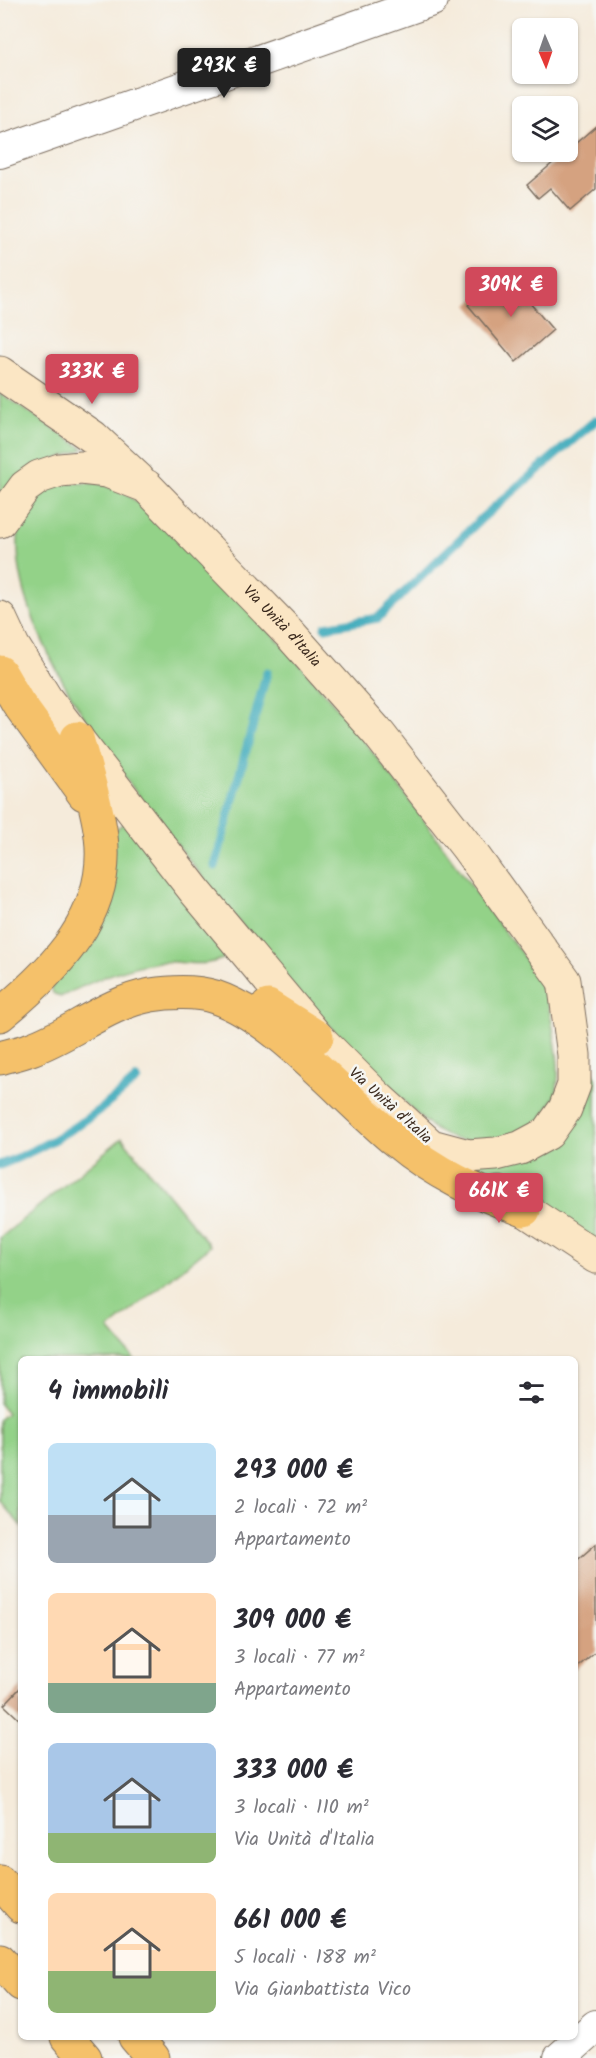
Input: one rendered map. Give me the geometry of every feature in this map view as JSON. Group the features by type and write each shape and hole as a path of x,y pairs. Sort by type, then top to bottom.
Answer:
{"highway":[{"path":"0,672 18,703 96,811"},
{"path":"0,1015 59,962 77,937 101,884 101,838 76,738"},
{"path":"0,1042 120,981 184,970 228,980 317,1037"},
{"path":"0,1058 32,1049 124,1002 153,995 186,993 213,996 234,1005 267,1027 396,1142 442,1174 479,1194 524,1210"},
{"path":"0,1882 18,1903"},
{"path":"0,1960 18,1981"},
{"path":"70,2040 85,2058"},
{"path":"138,2040 153,2058"}],"main road":[{"name":"Via Unità d'Italia","path":"0,373 93,437 146,486 290,634 378,733 467,847 564,981 574,1055 574,1085 565,1109 548,1133 520,1148 496,1154 468,1156 431,1146 377,1097 317,1037 195,891 46,699 13,646 0,618"},
{"name":"Via Unità d'Italia","path":"0,521 24,486 39,477 60,470 81,468 107,471 146,486"},
{"path":"564,981 596,1032"},
{"path":"431,1146 596,1257"}],"street":[{"path":"0,152 432,0"},
{"path":"560,2058 596,2026"}],"green space":[{"path":"0,393 84,449 45,463 0,494"},
{"path":"99,483 124,493 147,509 276,638 385,768 528,964 547,1002 557,1051 558,1084 548,1111 538,1122 525,1130 506,1136 472,1141 447,1136 425,1122 332,1029 280,971 156,819 99,740 47,650 28,604 19,561 20,521 27,506 38,493 58,484"},
{"path":"134,824 230,944 225,958 197,964 162,962 140,965 82,986 60,997 53,993 50,985 111,834 121,825"},
{"path":"583,1051 596,1079 596,1243 458,1160 517,1157"},
{"path":"122,1138 210,1246 109,1329 132,1356 18,1356 18,1522 0,1501 0,1419 7,1413 0,1404 0,1238"}],"building":[{"path":"596,126 596,189 570,211 550,188 538,198 527,185 554,162 578,162 578,141"},
{"path":"505,274 553,330 516,362 468,305"},
{"path":"596,1544 596,1651 578,1667 578,1560"},
{"path":"18,1690 18,1718 4,1705"}],"waterway":[{"path":"325,627 378,618 482,518 596,420"},
{"path":"215,866 267,672"},
{"path":"0,1165 38,1148 73,1128 137,1079"}]}
